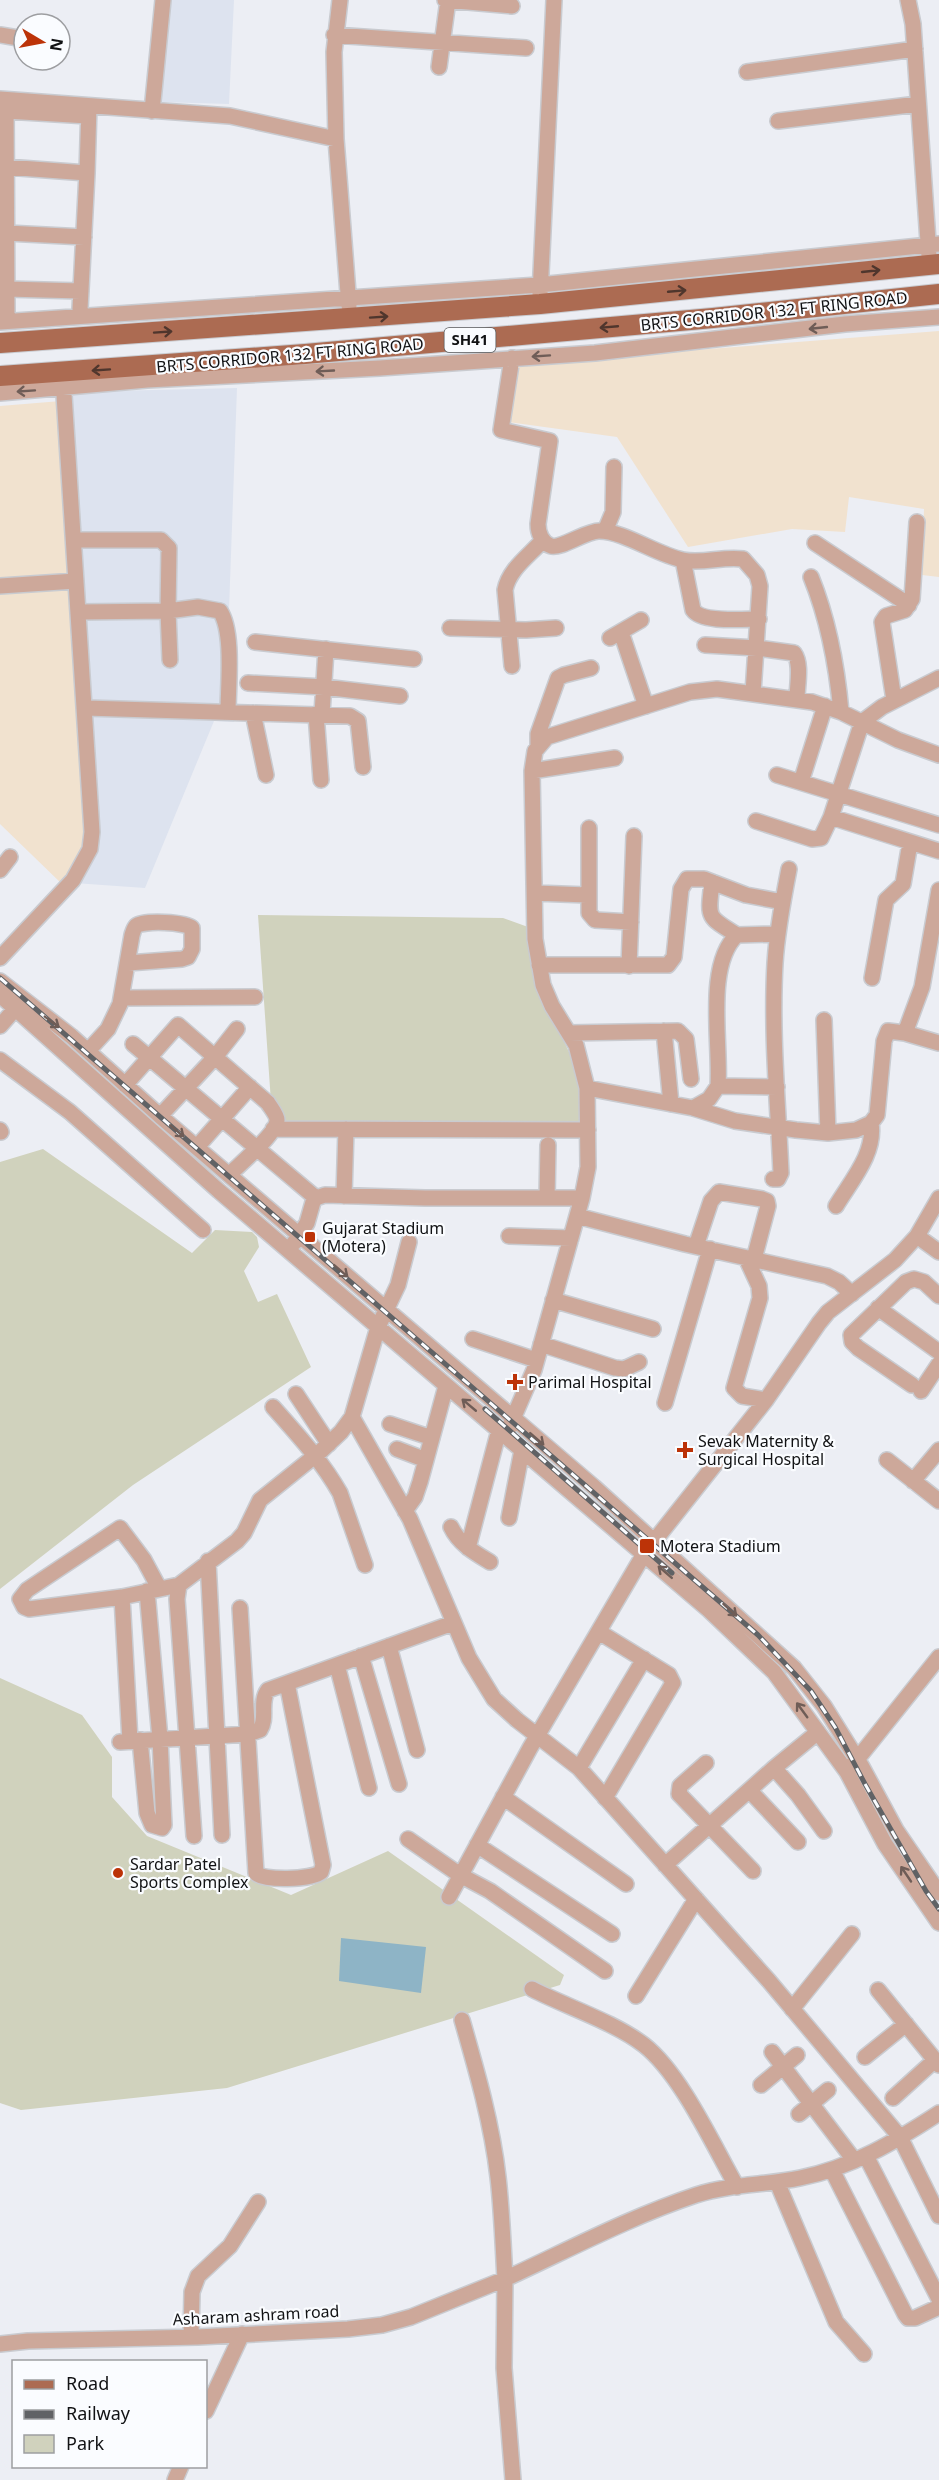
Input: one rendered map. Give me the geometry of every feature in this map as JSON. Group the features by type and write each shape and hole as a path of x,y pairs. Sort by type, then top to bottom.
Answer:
{"main road":[{"name":"BRTS CORRIDOR 132 FT RING ROAD","path":"0,343 349,319 540,294 934,255"},
{"name":"BRTS CORRIDOR 132 FT RING ROAD","path":"0,376 63,380 305,354 655,323 939,294"}],"street":[{"path":"152,111 163,0"},
{"path":"340,0 334,35 336,139 349,319"},
{"path":"439,67 447,0 512,6"},
{"path":"336,139 230,116 152,111 89,111 4,104 7,233 7,289 4,321 348,297 540,294 554,0"},
{"path":"908,0 913,24 918,105 934,255"},
{"path":"334,35 526,48"},
{"path":"747,72 915,49"},
{"path":"778,121 918,105"},
{"path":"80,309 89,111"},
{"path":"6,167 87,173"},
{"path":"7,233 84,237"},
{"path":"7,289 81,291"},
{"path":"0,393 63,380 147,380 595,353 845,324 939,317"},
{"path":"512,358 501,430 550,441 538,524 538,532 543,540 550,545 557,546 585,534 605,531 683,560 743,560 757,575 760,586 753,693"},
{"path":"0,958 73,880 90,849 92,832 86,708 63,380"},
{"path":"605,531 613,512 614,467"},
{"path":"894,700 882,622 885,616 905,610 909,605 913,591 917,522"},
{"path":"74,540 154,540 167,544 169,548 170,660"},
{"path":"512,666 506,582 511,573 543,540"},
{"path":"815,543 909,605"},
{"path":"683,560 693,610 697,615 707,618 759,619"},
{"path":"811,577 821,603 837,679 841,712"},
{"path":"0,586 76,581"},
{"path":"79,612 168,612 198,607 219,611 224,617 227,632 228,712"},
{"path":"640,620 615,635 646,706"},
{"path":"450,628 509,630 556,628"},
{"path":"255,642 414,659"},
{"path":"705,645 794,653 798,666 797,699"},
{"path":"321,780 319,714 324,687 326,649"},
{"path":"468,1548 502,1433 513,1419 525,1395 571,1238 588,1167 587,1088 583,1064 543,985 535,939 532,771 538,746 538,734 558,678 591,668"},
{"path":"756,821 817,840 823,836 862,722 894,700 939,678"},
{"path":"248,683 324,687 400,696"},
{"path":"538,746 547,737 646,706 703,690 717,689 797,699 825,706 898,740 939,755"},
{"path":"801,782 825,706"},
{"path":"86,708 350,716 358,722 363,767"},
{"path":"253,713 266,776"},
{"path":"532,771 615,758"},
{"path":"777,775 939,825"},
{"path":"831,817 939,851"},
{"path":"590,828 587,894 591,918 631,922"},
{"path":"629,966 634,836"},
{"path":"872,978 886,900 903,884 910,843"},
{"path":"0,870 10,857"},
{"path":"773,1179 778,1179 781,1173 774,994 777,934 789,869"},
{"path":"539,965 663,966 671,962 674,957 683,883 687,879 698,878 746,895 783,902"},
{"path":"712,882 710,913 713,919 737,935 777,934"},
{"path":"905,1033 921,987 939,889"},
{"path":"535,893 587,894"},
{"path":"693,1108 709,1099 718,1086 718,975 724,951 737,935"},
{"path":"88,1051 108,1029 122,998 128,963"},
{"path":"0,981 19,1005 289,1251 739,1637 774,1672 818,1732 852,1766 939,1893"},
{"path":"0,995 88,1051 160,1116 655,1541 794,1668 824,1706 885,1844 939,1923"},
{"path":"122,998 255,996"},
{"path":"0,1026 19,1005"},
{"path":"824,1020 828,1133"},
{"path":"126,1085 178,1025 268,1103 277,1118 273,1129 230,1174"},
{"path":"160,1116 215,1057 237,1029"},
{"path":"664,1030 671,1104"},
{"path":"587,1088 693,1108 735,1121 779,1128 828,1133 856,1130 871,1123 877,1115 886,1034 891,1030 939,1043"},
{"path":"569,1033 678,1031 686,1038 691,1079"},
{"path":"133,1044 316,1198"},
{"path":"0,1060 70,1112 203,1230"},
{"path":"718,1086 777,1087"},
{"path":"197,1147 250,1087"},
{"path":"836,1206 870,1150 873,1133 871,1123"},
{"path":"273,1129 588,1130"},
{"path":"344,1196 346,1129"},
{"path":"547,1198 548,1145"},
{"path":"665,1403 703,1248 711,1201 719,1192 767,1201 768,1206 750,1258 760,1298 734,1388 742,1396 766,1400"},
{"path":"289,1251 300,1236 316,1198 325,1195 582,1198"},
{"path":"449,1897 503,1797 644,1554 766,1400 828,1312 895,1260 917,1236 939,1198"},
{"path":"577,1216 827,1276 839,1281 852,1294"},
{"path":"509,1236 571,1238"},
{"path":"917,1236 939,1252"},
{"path":"122,1598 130,1741 147,1813 152,1825 157,1828 165,1825 153,1590 144,1560 120,1528 27,1590 20,1599 24,1607 29,1609 122,1598 153,1590 178,1585 237,1541 260,1500 329,1444 352,1417 378,1327 398,1285 409,1242"},
{"path":"939,1296 924,1282 914,1279 906,1282 851,1335 852,1342 917,1388 939,1364"},
{"path":"553,1300 653,1329"},
{"path":"878,1308 939,1352"},
{"path":"473,1339 536,1360"},
{"path":"541,1344 615,1368 624,1369 639,1362"},
{"path":"405,1511 415,1497 446,1386"},
{"path":"296,1394 329,1444"},
{"path":"273,1407 315,1456 339,1493 365,1565"},
{"path":"352,1417 405,1511 468,1658 494,1699 579,1768 792,2009 900,2138 939,2216"},
{"path":"390,1424 432,1438"},
{"path":"397,1449 426,1460"},
{"path":"509,1518 522,1450"},
{"path":"913,1481 939,1450"},
{"path":"887,1460 939,1501"},
{"path":"451,1527 454,1534 468,1548 490,1562"},
{"path":"208,1561 222,1835"},
{"path":"178,1585 177,1599 194,1836"},
{"path":"240,1608 256,1873 264,1878 317,1875 323,1865 287,1683"},
{"path":"130,1741 248,1734 263,1727 265,1693 453,1623"},
{"path":"599,1632 669,1675 673,1683 605,1798"},
{"path":"389,1646 417,1750"},
{"path":"361,1656 399,1784"},
{"path":"852,1766 939,1657"},
{"path":"579,1768 644,1659"},
{"path":"337,1665 369,1788"},
{"path":"665,1865 818,1732"},
{"path":"705,1763 680,1786 678,1791 753,1871"},
{"path":"774,1768 798,1795 824,1831"},
{"path":"750,1791 798,1842"},
{"path":"503,1797 626,1884"},
{"path":"408,1839 460,1875 490,1891 605,1971"},
{"path":"477,1845 612,1934"},
{"path":"636,1996 696,1899"},
{"path":"792,2009 852,1935"},
{"path":"532,1989 627,2035 643,2044 662,2061 737,2187"},
{"path":"878,1990 937,2062 893,2098"},
{"path":"462,2020 479,2077 498,2177 504,2279 504,2368 513,2480"},
{"path":"865,2057 906,2024"},
{"path":"772,2052 811,2104 860,2158 939,2299"},
{"path":"761,2085 796,2055"},
{"path":"799,2115 828,2090"},
{"name":"Asharam ashram road","path":"0,2344 28,2341 190,2337 348,2329 382,2325 411,2317 504,2279 661,2207 705,2192 777,2182 832,2170 900,2138 939,2113"},
{"path":"832,2170 904,2314 908,2318 915,2318 939,2307"},
{"path":"777,2182 836,2322 864,2354"},
{"path":"190,2337 192,2292 198,2276 230,2246 258,2202"},
{"path":"207,2409 242,2334"}],"shaded area":[{"path":"168,0 234,0 229,104 158,102"},
{"path":"939,331 939,577 922,575 924,509 849,497 845,532 792,529 688,547 617,437 508,422 516,364"},
{"path":"237,388 229,610 236,710 234,722 214,721 145,888 74,883 88,863 68,392"},
{"path":"61,401 87,850 63,885 0,824 0,406"}],"green space":[{"path":"258,915 503,918 528,927 537,985 580,1075 581,1128 279,1132 271,1102"},
{"path":"43,1149 192,1253 215,1230 252,1232 257,1237 259,1247 244,1271 258,1302 277,1294 311,1367 133,1485 0,1589 0,1162"},
{"name":"Sardar Patel Sports Complex","path":"0,1678 82,1715 112,1757 112,1797 147,1836 291,1895 388,1851 564,1975 560,1985 227,2088 21,2110 0,2103"}],"water":[{"path":"341,1938 426,1947 421,1993 339,1981"}],"railway":[{"path":"0,978 758,1635 811,1691 835,1727 926,1891 939,1909"},
{"path":"485,1409 672,1573"}],"place":[{"name":"Gujarat Stadium (Motera)","path":"310,1237"},
{"name":"Parimal Hospital","path":"515,1382"},
{"name":"Sevak Maternity & Surgical Hospital","path":"685,1450"},
{"name":"Motera Stadium","path":"647,1546"},
{"name":"Sardar Patel Sports Complex","path":"118,1873"}]}
